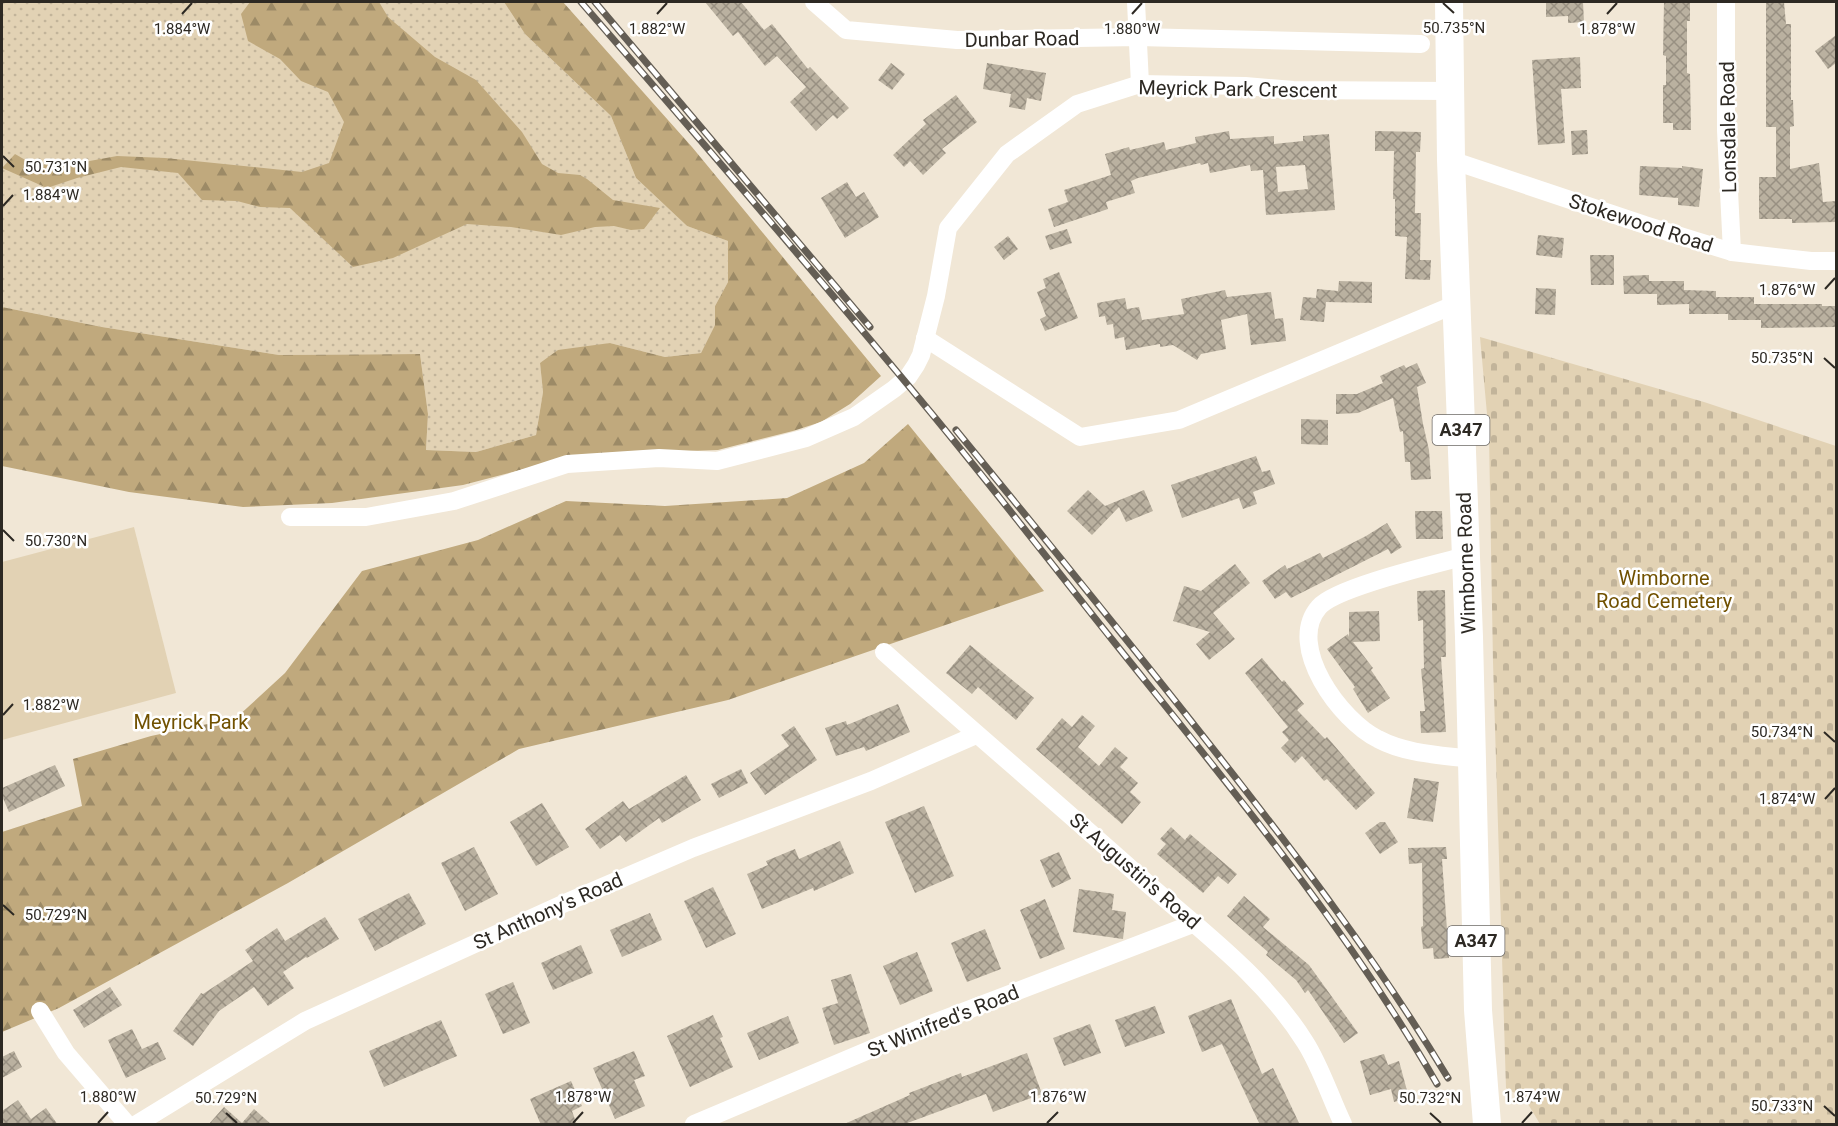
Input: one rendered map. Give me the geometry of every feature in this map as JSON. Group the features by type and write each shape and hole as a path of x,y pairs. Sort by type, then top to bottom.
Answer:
{"main road":[{"name":"Wimborne Road","path":"1449,2 1451,160 1466,556 1478,1010 1487,1125"}],"street":[{"name":"Dunbar Road","path":"814,2 846,30 957,40 1138,37 1421,44"},
{"path":"1136,2 1140,84"},
{"name":"Lonsdale Road","path":"1726,2 1726,130 1732,252"},
{"name":"Meyrick Park Crescent","path":"290,517 366,518 454,501 567,464 659,458 717,461 806,438 854,417 908,377 921,355 936,296 948,228 1007,154 1077,104 1140,84 1245,86 1293,90 1451,91"},
{"name":"Stokewood Road","path":"1451,160 1732,252 1811,261 1836,261"},
{"path":"925,338 1080,437 1179,420 1456,304"},
{"path":"1466,556 1342,592 1320,606 1309,624 1310,654 1326,688 1350,719 1377,739 1406,749 1472,759"},
{"name":"St Augustin's Road","path":"884,652 976,735 1195,923 1263,986 1306,1043 1343,1125"},
{"name":"St Anthony's Road","path":"137,1125 305,1021 682,852 871,781 976,735"},
{"name":"St Winifred's Road","path":"694,1125 926,1026 1195,923"},
{"path":"40,1011 66,1053 127,1125"}],"green space":[{"path":"250,2 379,2 388,17 435,57 476,80 522,132 542,164 558,173 580,175 613,200 660,208 644,229 595,227 561,235 511,227 467,224 393,258 353,267 290,208 260,207 237,201 202,200 178,173 121,167 47,188 2,168 15,154 34,165 73,164 117,156 165,158 302,172 329,163 344,122 328,92 301,81 280,59 248,41 241,14"},
{"path":"504,2 525,34 611,116 636,178 687,226 728,241 728,282 715,306 715,325 701,353 665,357 610,343 540,363 543,392 536,435 476,452 426,450 428,414 420,354 279,355 102,327 2,307 2,3"},
{"path":"504,2 563,2 692,147 881,376 850,404 821,422 718,450 578,455 463,485 332,503 243,507 129,492 2,466 2,307 102,327 279,355 420,354 428,414 426,450 476,452 536,435 543,392 540,363 558,350 610,343 665,357 701,353 715,325 715,306 728,282 728,241 687,226 636,178 611,116 525,34"},
{"name":"Wimborne Road Cemetery","path":"1480,337 1704,402 1836,446 1836,1124 1540,1124 1525,1099 1506,1088 1493,662 1489,436"},
{"name":"Meyrick Park","path":"908,424 1044,591 728,700 519,749 288,883 59,1008 2,1032 2,832 82,806 73,759 151,736 236,718 285,673 362,571 478,540 566,501 665,506 787,498 864,463"},
{"path":"134,527 176,693 2,740 2,562"}],"building":[{"path":"705,2 741,2 764,30 772,24 808,69 810,67 849,108 837,119 833,115 816,131 790,102 806,87 777,56 765,66 738,32 733,36"},
{"path":"1546,2 1583,2 1584,22 1568,23 1568,16 1546,17"},
{"path":"1664,2 1690,2 1690,21 1687,21 1687,73 1690,74 1691,130 1673,130 1673,123 1663,123 1663,85 1666,85 1666,56 1663,55"},
{"path":"1766,2 1784,2 1786,24 1791,24 1791,100 1793,100 1794,126 1790,127 1790,169 1819,163 1823,202 1836,201 1836,222 1792,223 1792,219 1759,219 1759,177 1776,177 1776,127 1766,127"},
{"path":"1836,35 1836,63 1828,69 1815,51"},
{"path":"1580,57 1581,88 1561,89 1565,143 1538,145 1532,60"},
{"path":"891,63 905,74 892,90 878,80"},
{"path":"987,63 1046,73 1041,101 1027,98 1025,110 1009,107 1011,94 983,89"},
{"path":"956,95 977,122 942,149 946,153 923,175 910,161 904,167 893,155 926,124 923,120"},
{"path":"1587,130 1588,154 1572,155 1571,131"},
{"path":"1229,131 1230,139 1274,136 1274,144 1303,141 1303,136 1329,134 1335,210 1266,215 1263,170 1251,171 1250,165 1210,173 1208,163 1201,165 1200,163 1131,181 1135,193 1106,202 1108,209 1054,227 1048,209 1068,202 1064,190 1111,175 1105,154 1129,147 1130,150 1164,142 1166,150 1196,143 1195,137","holes":["1305,165 1308,189 1278,192 1276,167"]},
{"path":"1375,131 1421,132 1420,152 1416,152 1415,213 1421,213 1420,260 1431,260 1430,280 1405,279 1407,237 1395,236 1394,151 1375,151"},
{"path":"1640,166 1682,168 1682,166 1703,169 1699,207 1678,205 1678,198 1639,195"},
{"path":"847,182 856,197 864,192 879,217 845,238 821,198"},
{"path":"1067,229 1072,243 1050,250 1045,236"},
{"path":"1538,235 1564,238 1562,258 1536,255"},
{"path":"1008,236 1018,249 1004,260 994,247"},
{"path":"1590,255 1614,255 1614,285 1591,285"},
{"path":"1059,272 1078,318 1045,331 1040,319 1046,316 1037,292 1046,288 1043,279"},
{"path":"1649,275 1649,281 1684,281 1684,290 1716,291 1716,297 1754,297 1754,304 1836,306 1836,327 1761,328 1761,320 1728,320 1728,314 1689,314 1689,304 1657,305 1657,294 1624,294 1623,276"},
{"path":"1339,281 1372,282 1372,303 1326,302 1324,322 1300,320 1303,297 1316,298 1317,289 1338,291"},
{"path":"1536,288 1556,289 1555,315 1535,314"},
{"path":"1225,290 1227,297 1271,292 1275,319 1283,318 1286,341 1251,345 1247,314 1221,320 1226,349 1201,354 1197,360 1173,345 1160,347 1160,344 1126,350 1124,337 1115,339 1113,324 1107,325 1105,316 1099,317 1097,303 1125,298 1127,309 1139,307 1142,320 1184,314 1181,299"},
{"path":"1417,363 1426,383 1417,387 1429,450 1431,479 1411,480 1410,462 1405,462 1403,431 1400,432 1393,398 1358,413 1336,414 1336,394 1357,394 1383,383 1380,376 1404,365 1406,368"},
{"path":"1301,419 1328,420 1328,445 1301,444"},
{"path":"1256,456 1262,472 1270,470 1275,484 1253,492 1257,504 1243,509 1239,498 1182,518 1171,485"},
{"path":"1088,490 1105,506 1144,490 1153,511 1126,522 1119,507 1092,535 1067,511"},
{"path":"1415,511 1442,511 1443,539 1416,539"},
{"path":"1387,523 1402,547 1391,554 1388,549 1291,598 1286,592 1275,599 1262,581 1285,565 1287,569 1320,553 1323,558"},
{"path":"1235,564 1250,583 1213,613 1235,639 1209,660 1196,644 1210,632 1173,621 1184,586 1201,591"},
{"path":"1445,590 1446,657 1441,657 1446,732 1421,733 1420,711 1425,711 1421,669 1424,668 1423,620 1418,621 1417,591"},
{"path":"1379,611 1380,641 1353,642 1373,668 1371,670 1390,698 1368,713 1353,689 1355,687 1327,649 1348,634 1349,637 1349,612"},
{"path":"970,645 1034,698 1016,720 978,687 972,694 946,673"},
{"path":"1262,658 1304,704 1297,710 1325,739 1327,737 1375,793 1356,810 1327,779 1324,781 1302,756 1295,763 1281,748 1289,740 1282,732 1288,727 1245,673"},
{"path":"898,704 910,732 866,751 864,747 836,756 825,728 846,721 847,725"},
{"path":"1082,715 1095,726 1078,747 1099,766 1115,747 1128,758 1120,767 1138,783 1130,792 1141,802 1122,824 1036,749 1062,718 1072,727"},
{"path":"794,726 817,760 765,795 750,773 789,746 781,735"},
{"path":"55,765 65,786 9,812 2,796 2,788"},
{"path":"741,769 748,783 719,798 711,784"},
{"path":"686,775 701,800 662,823 659,818 626,842 620,835 600,849 585,829 623,801 629,809"},
{"path":"1414,778 1439,782 1433,822 1407,818"},
{"path":"542,803 569,847 536,866 510,822"},
{"path":"924,806 954,876 915,893 885,822"},
{"path":"1380,822 1385,822 1398,842 1380,854 1365,833"},
{"path":"1171,827 1185,840 1190,834 1237,874 1228,884 1218,876 1203,893 1157,854 1166,844 1160,839"},
{"path":"840,841 854,873 814,891 813,888 762,909 747,874 768,865 766,861 795,849 799,859"},
{"path":"474,847 498,894 465,911 441,863"},
{"path":"1446,847 1447,859 1442,859 1449,958 1434,959 1433,948 1423,949 1422,863 1409,864 1408,848"},
{"path":"1059,852 1071,879 1052,888 1040,860"},
{"path":"713,887 736,934 706,948 684,901"},
{"path":"1079,889 1114,894 1112,910 1126,912 1123,939 1073,932"},
{"path":"409,893 426,924 375,951 358,919"},
{"path":"1244,896 1270,919 1263,927 1309,965 1358,1033 1344,1043 1308,990 1305,993 1296,980 1266,955 1268,952 1227,916"},
{"path":"1045,899 1065,949 1040,959 1020,910"},
{"path":"650,913 662,940 622,957 610,930"},
{"path":"325,917 339,939 283,972 294,988 268,1006 254,987 219,1011 193,1046 173,1031 201,993 203,994 253,961 245,950 277,928 285,941"},
{"path":"985,929 1001,969 967,982 951,943"},
{"path":"581,945 593,973 553,990 541,963"},
{"path":"917,952 933,991 900,1005 883,966"},
{"path":"851,974 870,1033 834,1045 822,1008 838,1003 831,980"},
{"path":"513,982 530,1023 503,1034 485,994"},
{"path":"110,987 122,1005 84,1028 73,1010"},
{"path":"1231,999 1262,1074 1273,1068 1300,1125 1260,1125 1222,1044 1202,1052 1188,1016"},
{"path":"1155,1006 1165,1033 1125,1047 1115,1020"},
{"path":"713,1015 733,1067 690,1087 667,1036"},
{"path":"788,1016 799,1043 759,1060 747,1033"},
{"path":"441,1020 457,1056 384,1087 369,1051"},
{"path":"1090,1024 1101,1053 1064,1066 1053,1038"},
{"path":"132,1029 142,1049 158,1042 166,1059 126,1078 108,1040"},
{"path":"14,1051 22,1067 2,1078 2,1057"},
{"path":"634,1051 645,1076 634,1080 645,1106 615,1119 593,1068"},
{"path":"1027,1053 1042,1094 993,1112 986,1094 902,1125 842,1125 910,1095 909,1093 961,1073 962,1077"},
{"path":"1384,1054 1388,1065 1399,1061 1409,1098 1394,1102 1391,1089 1370,1095 1360,1061"},
{"path":"571,1081 582,1106 572,1111 577,1125 541,1125 530,1099"},
{"path":"18,1100 31,1119 46,1108 58,1125 2,1125 2,1111"},
{"path":"224,1107 242,1123 254,1109 272,1125 208,1125"}],"railway":[{"path":"581,2 932,414 1200,749 1325,912 1402,1025 1437,1084"},
{"path":"595,2 870,327"},
{"path":"956,430 1273,826 1364,949 1448,1078"}]}
